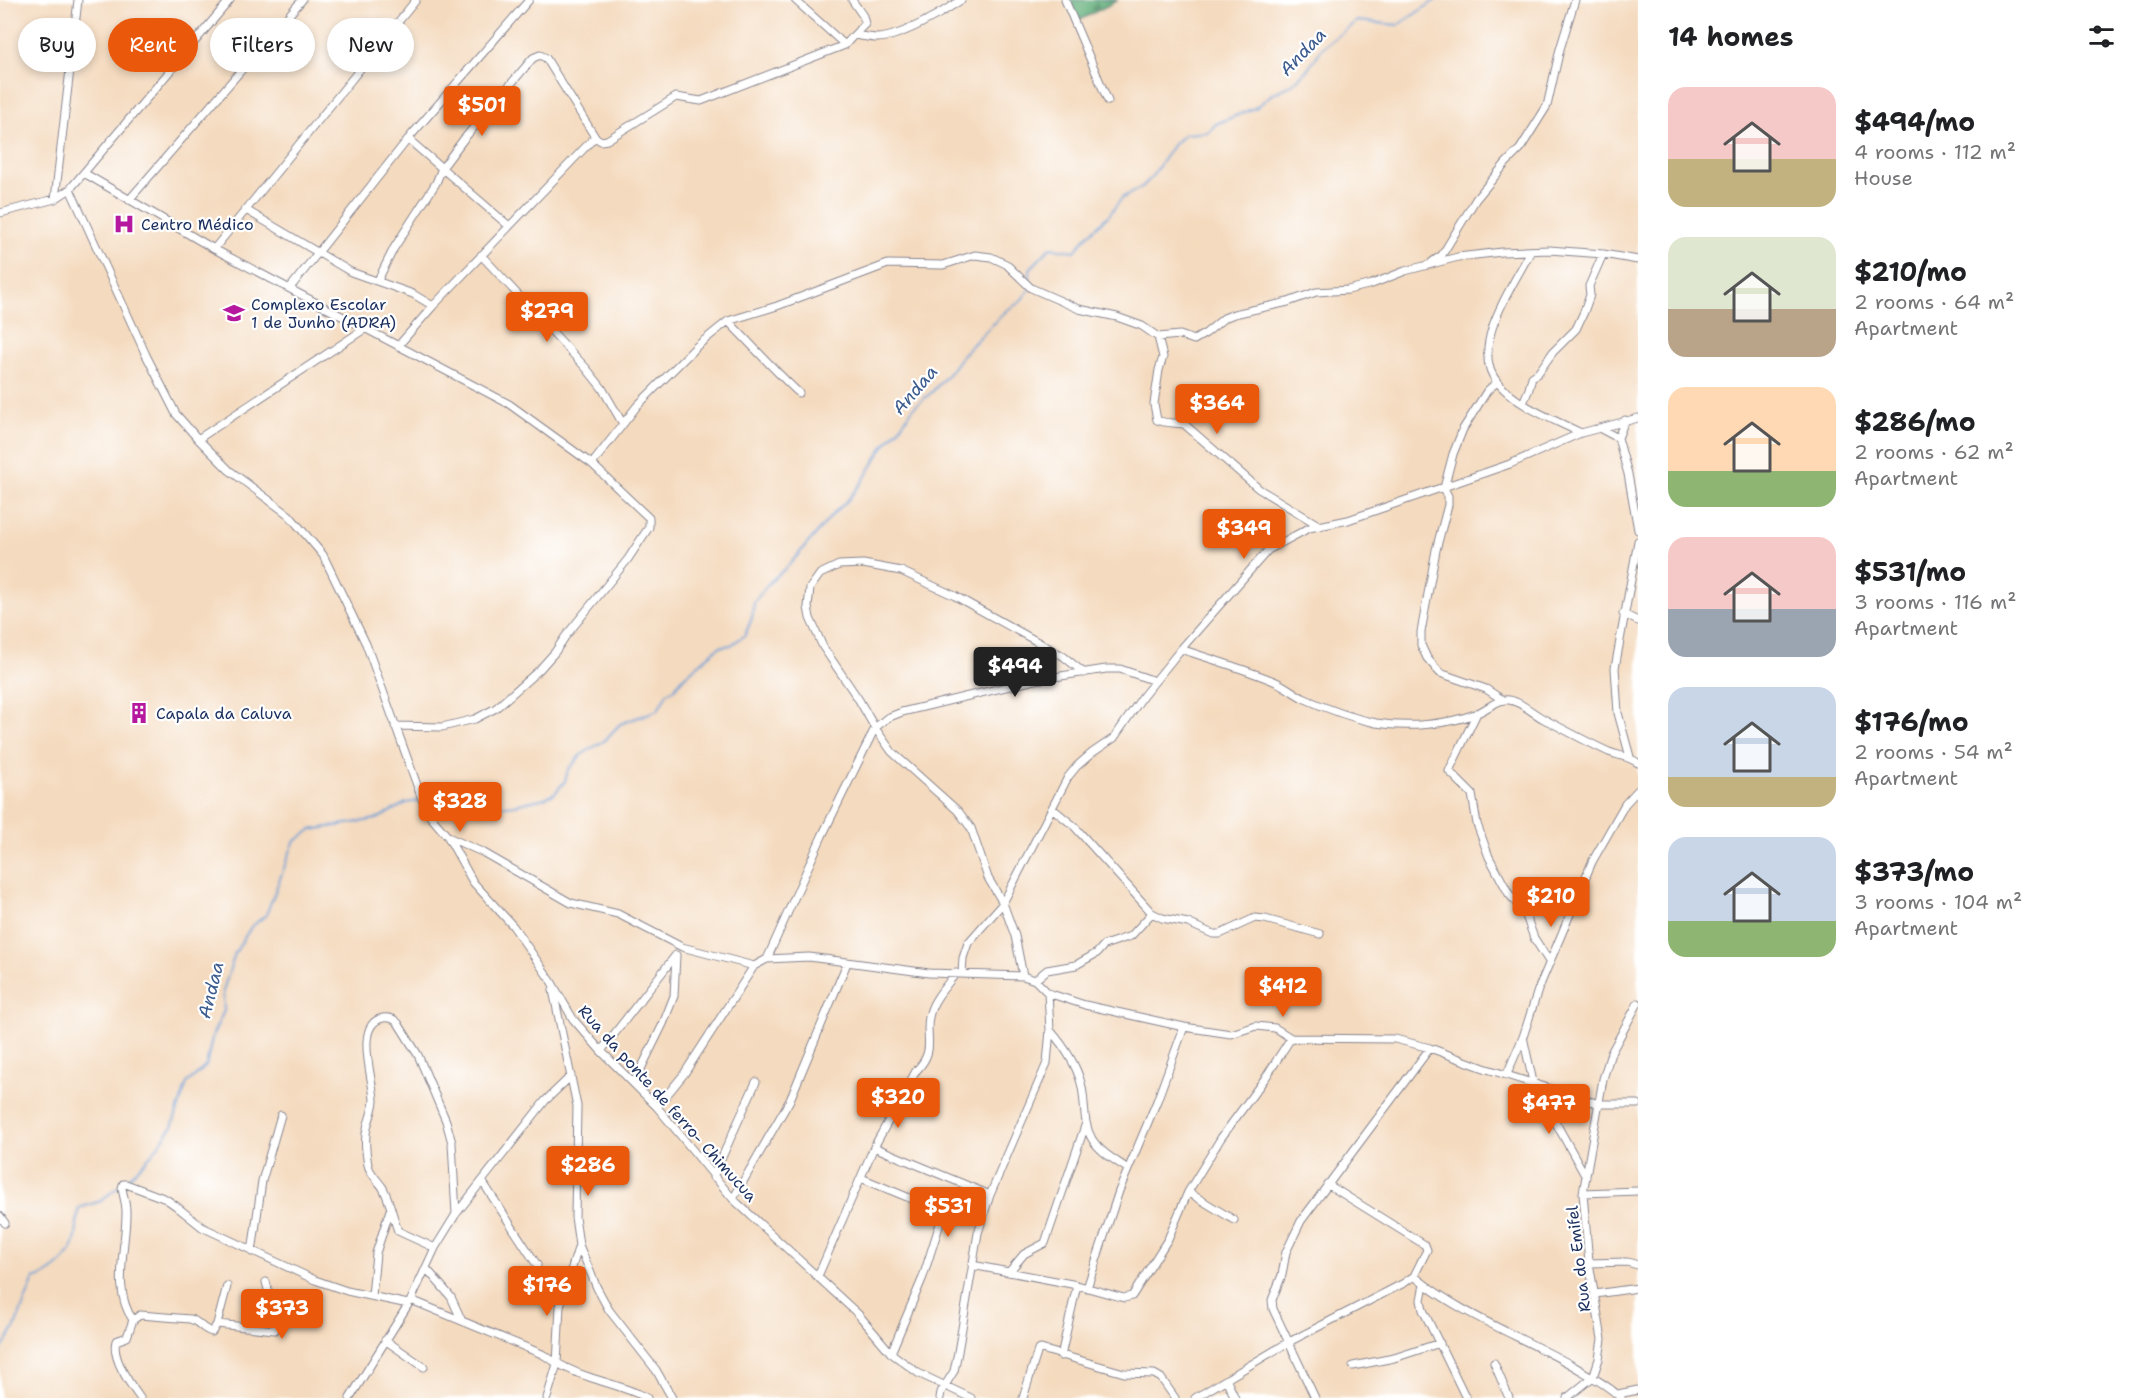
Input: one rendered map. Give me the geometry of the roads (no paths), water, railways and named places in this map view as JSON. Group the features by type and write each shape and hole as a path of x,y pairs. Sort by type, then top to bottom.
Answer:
{"street":[{"path":"55,199 78,0"},
{"path":"0,213 55,199 70,189 230,0"},
{"path":"129,200 302,0"},
{"path":"214,249 416,0"},
{"path":"290,288 408,139 529,0"},
{"path":"795,0 845,45"},
{"path":"378,280 394,248 436,183 442,168 532,58 540,55 546,58 595,137 601,141 607,140 676,97 701,101 845,45 865,24 863,16 852,0"},
{"path":"854,35 880,38 901,32 940,14 961,0"},
{"path":"1065,0 1108,101"},
{"path":"1430,264 1442,255 1476,199 1520,149 1547,106 1560,49 1575,0"},
{"path":"398,346 481,255 595,137"},
{"path":"408,139 509,226"},
{"path":"84,173 214,249 509,404 592,464 649,518 649,527 628,559 555,652 539,670 496,708 475,719 442,728 395,726"},
{"name":"Rua da ponte de ferro- Chimucua","path":"70,189 176,414 229,470 289,515 323,555 366,644 430,816 448,837 473,882 513,926 551,981 573,1019 601,1051 657,1107 733,1199 858,1314 891,1353 918,1373 971,1398"},
{"path":"246,210 351,272 413,294 433,306"},
{"path":"592,464 637,406 697,346 728,321 777,306 888,264 943,265 975,255 991,257 1006,264 1031,288 1069,305 1142,326 1158,337 1180,335 1194,340 1224,318 1234,314 1288,302 1316,292 1348,290 1372,284 1458,257 1549,250 1638,260"},
{"path":"1531,251 1497,313 1488,341 1487,362 1497,382 1523,403 1581,434"},
{"path":"481,255 586,368 602,388 623,424"},
{"path":"1523,403 1532,377 1576,329 1590,296 1589,286 1603,255"},
{"path":"728,321 799,393"},
{"path":"198,439 366,328"},
{"path":"1158,337 1163,357 1154,404 1157,420 1165,424 1175,422 1184,424 1259,489 1320,526"},
{"path":"1497,382 1487,391 1457,441 1444,488 1448,496 1448,505 1436,550 1421,632 1421,645 1427,658 1440,672 1486,689 1503,700"},
{"path":"818,1276 874,1147 916,1071 925,1062 928,1049 929,1014 938,996 959,973 968,943 1003,903 1068,777 1092,753 1114,738 1181,649 1268,550 1309,528 1348,520 1444,488 1510,464 1581,434 1638,418"},
{"path":"1625,420 1618,438 1628,474 1638,530"},
{"path":"1599,429 1618,438"},
{"path":"1630,757 1618,713 1615,668 1638,541"},
{"path":"1023,976 1015,936 1003,903 988,878 971,828 958,811 892,752 875,728 823,647 810,618 808,606 810,588 820,574 839,565 863,564 901,571 955,596 1064,656 1084,672"},
{"path":"1623,614 1638,621"},
{"path":"1181,649 1253,673 1280,684 1304,698 1356,718 1377,723 1420,724 1458,718 1477,713 1503,700 1513,700 1535,715 1597,747 1613,754 1630,757 1638,763"},
{"path":"767,959 822,836 875,728 887,718 903,711 1035,680 1084,672 1120,669 1155,681"},
{"path":"1477,713 1449,771 1472,794 1477,824 1489,857 1509,894 1525,913 1534,938 1550,963"},
{"path":"1507,1074 1592,862 1625,804 1638,790"},
{"path":"1053,809 1074,826 1152,913 1162,918 1188,923 1213,934 1220,934 1255,918 1320,934"},
{"path":"448,837 484,853 571,903 618,914 682,947 754,966"},
{"path":"1035,980 1047,970 1076,965 1097,953 1104,945 1131,936 1152,913"},
{"path":"601,1051 682,947"},
{"path":"634,1083 674,996 675,955"},
{"path":"657,1107 684,1074 754,966 767,959 809,957 929,973 1023,976 1035,980 1048,993 1085,1005 1185,1027 1231,1034 1256,1026 1275,1028 1291,1038 1395,1039 1430,1048 1599,1104 1638,1104"},
{"path":"733,1199 790,1100 847,963"},
{"path":"551,981 577,1106 575,1217 579,1245 609,1310 656,1370 672,1398"},
{"path":"940,1398 954,1371 978,1233 990,1195 1047,1063 1050,1030 1048,993"},
{"name":"Rua do Emifel","path":"1593,1377 1602,1339 1589,1263 1583,1193 1603,1079 1611,1053 1638,1003"},
{"path":"435,1248 398,1231 383,1188 369,1167 366,1130 374,1100 368,1070 368,1028 372,1022 389,1017 396,1019 418,1055 446,1121 452,1143 456,1214"},
{"path":"1087,1288 1128,1169 1185,1027"},
{"path":"1050,1030 1061,1043 1081,1082 1086,1123 1091,1138 1101,1150 1128,1169"},
{"path":"1523,1037 1533,1082 1586,1176"},
{"path":"972,1265 1077,1284 1124,1298 1132,1296 1168,1239 1188,1192 1221,1138 1266,1077 1291,1038"},
{"path":"1315,1398 1273,1309 1272,1300 1282,1275 1289,1245 1301,1221 1327,1184 1430,1048"},
{"path":"350,1398 410,1302 435,1248 456,1214 545,1101 571,1076"},
{"path":"713,1177 756,1082"},
{"path":"252,1252 262,1182 281,1115"},
{"path":"1010,1272 1024,1254 1045,1243 1086,1123"},
{"path":"874,1147 990,1195"},
{"path":"861,1178 941,1211 942,1217 923,1277 891,1353"},
{"path":"482,1181 537,1265"},
{"path":"133,1320 126,1308 121,1274 126,1209 123,1184 135,1186 166,1199 202,1227 315,1280 347,1291 410,1302 461,1319 542,1354 557,1364 589,1378 636,1392 647,1398"},
{"path":"1195,1398 1287,1342 1414,1276 1426,1250 1425,1245 1327,1184"},
{"path":"1583,1193 1638,1191"},
{"path":"1188,1192 1234,1220"},
{"path":"372,1296 376,1253 390,1210"},
{"path":"0,1216 5,1223"},
{"path":"547,1398 557,1364 560,1306 579,1245"},
{"path":"1589,1263 1627,1262 1638,1265"},
{"path":"426,1268 451,1298 461,1319"},
{"path":"1414,1276 1475,1316 1554,1355 1593,1377 1619,1396 1638,1389"},
{"path":"217,1324 275,1330 278,1324 266,1282"},
{"path":"1061,1356 1077,1284"},
{"path":"1424,1284 1421,1300 1423,1310 1466,1398"},
{"path":"140,1398 123,1373 115,1351 116,1341 127,1337 133,1320 140,1315 196,1320 202,1328 212,1332 217,1324 227,1286"},
{"path":"1595,1294 1638,1288"},
{"path":"385,1340 424,1367"},
{"path":"1353,1366 1394,1358 1440,1343"},
{"path":"1023,1398 1038,1350 1124,1373 1154,1374 1161,1378 1175,1398"},
{"path":"1494,1363 1509,1398"},
{"path":"1567,1398 1593,1377"},
{"path":"1226,1379 1235,1398"}],"waterway":[{"name":"Andaa","path":"1030,283 1030,269 1050,248 1075,251 1122,198 1142,187 1151,178 1174,144 1185,134 1208,132 1216,124 1257,107 1272,94 1291,85 1308,69 1323,47 1357,21 1398,25 1436,0"},
{"name":"Andaa","path":"428,802 446,812 515,805 545,798 555,793 565,781 568,770 581,755 604,741 620,724 658,710 667,693 674,689 685,676 719,647 731,645 745,635 752,618 754,602 769,583 789,565 847,501 914,407 932,392 963,354 1007,310 1019,303 1030,289"},
{"name":"Andaa","path":"126,1181 152,1154 172,1127 187,1083 206,1066 213,1034 224,1011 223,991 235,953 251,927 266,915 294,842 311,830 377,819 406,803 418,801"},
{"name":"Andaa","path":"0,1352 14,1329 34,1279 47,1274 59,1265 73,1247 79,1208 101,1201 119,1186"}],"place":[{"name":"Centro Médico","path":"124,224"},
{"name":"Complexo Escolar 1 de Junho (ADRA)","path":"234,313"},
{"name":"Capala da Caluva","path":"139,713"}]}
